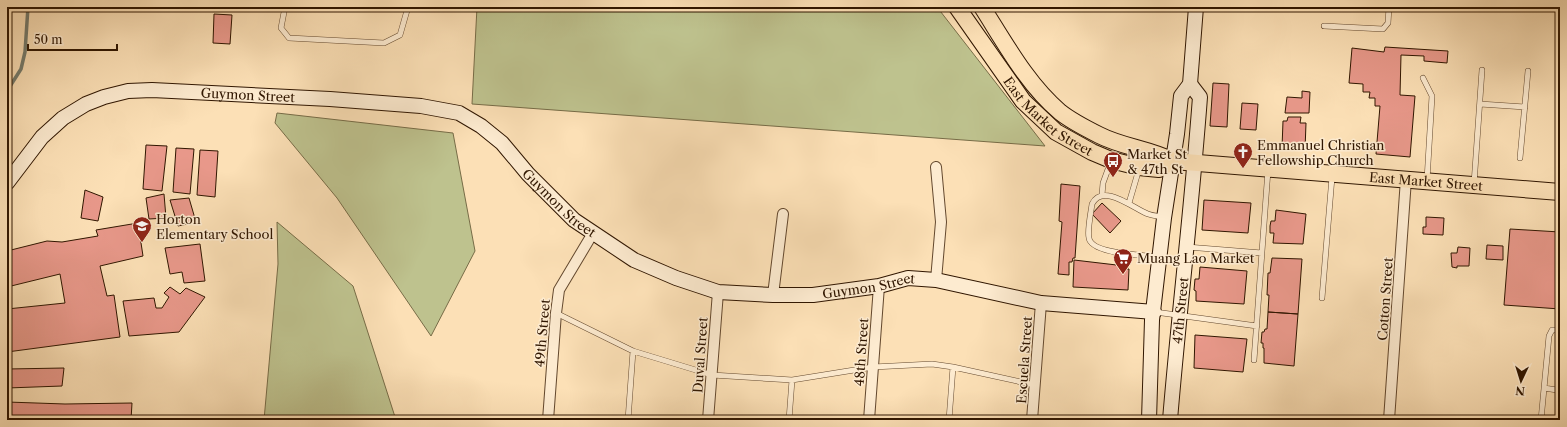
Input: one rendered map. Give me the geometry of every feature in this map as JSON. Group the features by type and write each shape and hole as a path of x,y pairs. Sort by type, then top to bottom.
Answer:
{"main road":[{"name":"East Market Street","path":"957,7 1023,101 1056,132 1092,152 1111,160 1139,167 1159,169 1173,162"},
{"name":"East Market Street","path":"982,7 1014,58 1040,93 1061,113 1099,136 1161,155 1173,162 1560,192"}],"street":[{"name":"47th Street","path":"1149,420 1154,312 1159,257 1181,96 1190,84 1196,7"},
{"name":"47th Street","path":"1170,420 1200,97 1190,84"},
{"name":"Guymon Street","path":"7,183 42,137 63,118 86,104 104,97 128,91 160,90 420,106 459,113 481,126 502,143 528,174 574,220 634,260 676,278 718,292 773,295 813,295 879,286 908,278 936,280 1041,303 1154,312"},
{"path":"936,167 941,222 936,280"},
{"name":"Cotton Street","path":"1389,420 1406,179"},
{"path":"773,295 783,214"},
{"name":"49th Street","path":"548,420 559,290 593,233"},
{"name":"48th Street","path":"869,420 879,286"},
{"name":"Duval Street","path":"708,420 718,292"},
{"name":"Escuela Street","path":"1032,420 1041,303"}],"lane":[{"path":"285,7 281,28 289,38 384,42 400,35 408,7"},
{"path":"1324,26 1383,29 1388,23 1389,7"},
{"path":"1474,185 1482,70"},
{"path":"1520,158 1528,71"},
{"path":"1423,78 1432,96 1427,181"},
{"path":"1480,104 1525,107"},
{"path":"1102,195 1103,183 1111,160"},
{"path":"1129,203 1139,167"},
{"path":"1254,360 1268,169"},
{"path":"1322,298 1333,174"},
{"path":"1159,257 1106,251 1092,245 1088,238 1092,204 1094,199 1102,195 1129,203 1147,214 1164,218"},
{"path":"1187,246 1262,253"},
{"path":"1154,312 1257,326"},
{"path":"556,313 633,351 712,375 792,380 873,367 932,364 953,367 1035,385"},
{"path":"1541,420 1550,332 1552,330 1560,330"},
{"path":"628,420 633,351"},
{"path":"949,420 953,367"},
{"path":"789,420 792,380"},
{"path":"1544,388 1557,390 1560,392"}],"green space":[{"path":"477,7 937,7 1045,146 472,104"},
{"path":"277,113 453,133 475,251 431,336 337,198 275,123"},
{"path":"277,222 353,286 396,420 264,420 278,264"}],"building":[{"path":"214,14 232,15 230,44 213,43"},
{"path":"1385,47 1448,51 1447,63 1424,61 1424,56 1401,55 1400,95 1415,96 1410,157 1376,154 1380,106 1375,106 1375,98 1369,98 1370,92 1363,92 1363,84 1349,83 1352,48 1384,52"},
{"path":"1213,83 1229,84 1227,127 1210,126"},
{"path":"1302,91 1310,92 1309,113 1285,113 1287,97 1302,98"},
{"path":"1242,103 1258,104 1256,130 1240,129"},
{"path":"1288,117 1301,117 1300,123 1306,123 1305,150 1282,148 1283,121 1287,121"},
{"path":"146,145 167,146 162,191 143,189"},
{"path":"176,148 194,149 190,194 173,192"},
{"path":"200,150 218,151 215,197 197,195"},
{"path":"1061,184 1080,186 1075,258 1073,258 1072,262 1069,262 1069,275 1058,274 1062,222 1059,221"},
{"path":"85,190 103,197 98,221 81,218"},
{"path":"164,194 166,218 149,219 146,198"},
{"path":"189,198 196,222 178,226 170,200"},
{"path":"1204,200 1251,203 1248,233 1202,230"},
{"path":"1102,203 1121,221 1110,233 1092,214"},
{"path":"1276,210 1306,214 1303,244 1273,243 1274,233 1270,233 1270,226 1271,221 1275,221"},
{"path":"1426,217 1444,218 1443,235 1423,234 1423,227 1426,227"},
{"path":"138,223 143,256 100,266 107,296 114,295 120,337 7,352 7,309 65,303 60,274 7,287 7,251 47,241 62,242 98,236 96,230"},
{"path":"1510,229 1560,232 1560,309 1504,305"},
{"path":"200,244 205,281 184,283 182,272 170,274 165,248"},
{"path":"1487,245 1503,246 1503,260 1486,259"},
{"path":"1458,247 1470,248 1469,266 1457,266 1457,268 1452,267 1451,253 1457,253"},
{"path":"1272,258 1302,259 1298,314 1268,312 1268,273 1270,273"},
{"path":"1074,260 1125,266 1125,269 1129,269 1128,290 1073,287"},
{"path":"1200,267 1247,271 1244,304 1196,301 1196,291 1194,290 1195,279 1199,279"},
{"path":"170,287 180,294 186,288 205,297 179,332 129,336 123,301 154,298 156,308 162,308 169,297 164,293"},
{"path":"1268,312 1298,314 1294,366 1264,363 1264,348 1263,343 1261,343 1262,332 1267,329"},
{"path":"1195,335 1247,339 1243,372 1194,368"},
{"path":"64,368 62,386 7,388 7,369"},
{"path":"7,402 65,404 132,403 131,420 7,420"}],"waterway":[{"path":"7,91 21,69 25,52 28,7"}],"place":[{"name":"Emmanuel Christian Fellowship Church","path":"1243,169"},
{"name":"Market St & 47th St","path":"1113,178"},
{"name":"Horton Elementary School","path":"142,243"},
{"name":"Muang Lao Market","path":"1123,275"}]}
